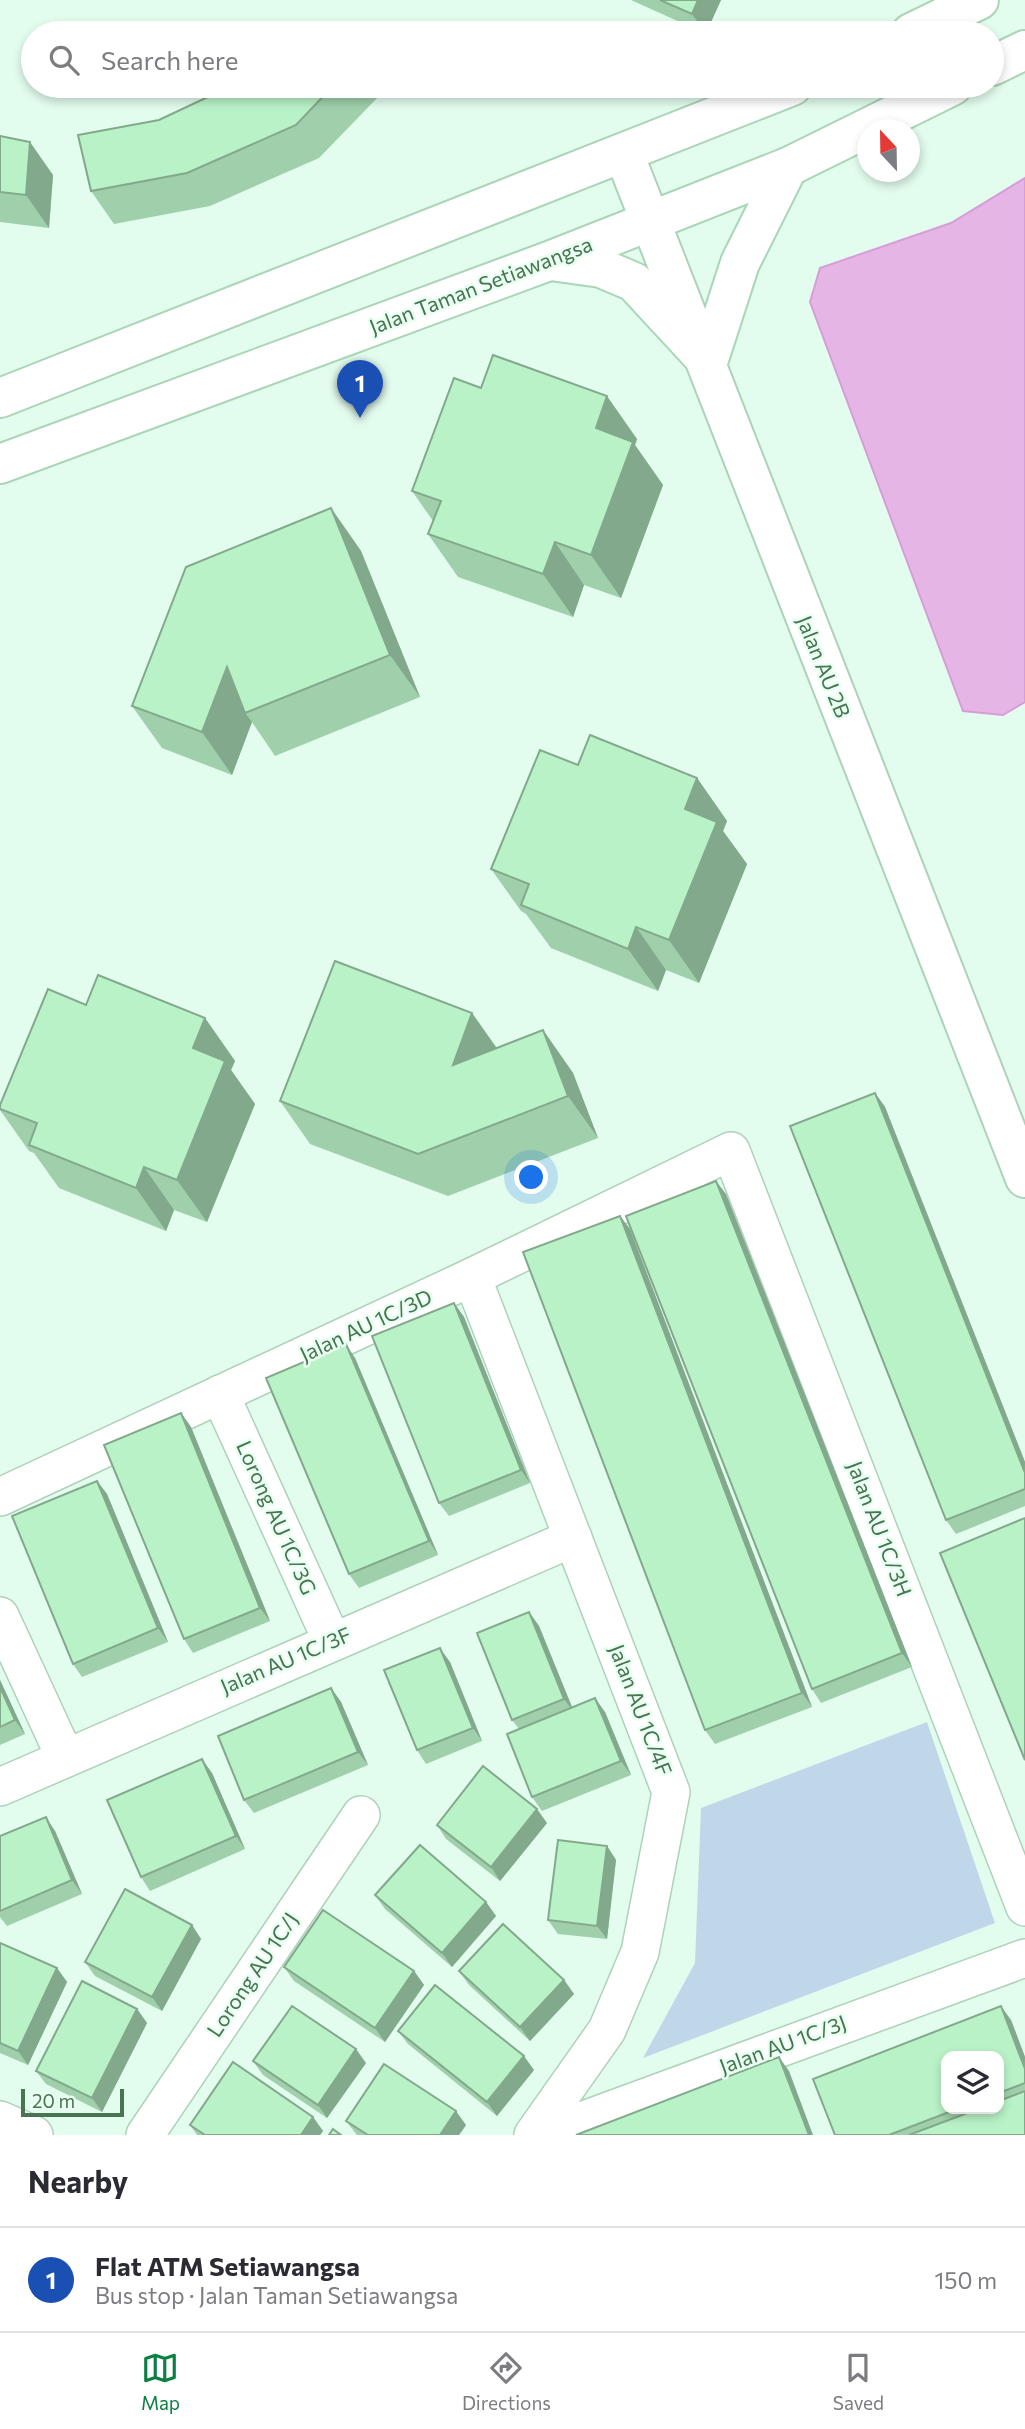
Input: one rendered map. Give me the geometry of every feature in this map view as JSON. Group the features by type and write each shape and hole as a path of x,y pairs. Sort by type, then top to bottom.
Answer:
{"main road":[{"path":"936,21 979,0"},
{"path":"1004,60 1025,50"},
{"path":"0,398 762,98"},
{"name":"Jalan Taman Setiawangsa","path":"0,464 549,261 788,167 928,98"},
{"name":"Jalan AU 2B","path":"624,154 708,362 788,577 1025,1178"},
{"path":"549,261 601,268 634,282 708,362 740,263 788,167"}],"street":[{"name":"Jalan AU 1C/3D","path":"0,1497 472,1277 731,1152"},
{"name":"Jalan AU 1C/3H","path":"731,1152 1025,1907"},
{"name":"Jalan AU 1C/4F","path":"472,1277 671,1791 640,1952 607,2030 533,2135"},
{"name":"Lorong AU 1C/3G","path":"220,1394 332,1641"},
{"name":"Jalan AU 1C/3F","path":"0,1787 573,1538"},
{"path":"0,1616 65,1758"},
{"name":"Lorong AU 1C/J","path":"145,2135 360,1815"},
{"name":"Jalan AU 1C/3J","path":"542,2135 1025,1958"},
{"path":"0,2120 34,2135"}],"shaded area":[{"path":"1025,178 1025,702 1003,715 963,711 810,302 820,268 951,223"},
{"path":"927,1722 995,1923 643,2058 695,1963 701,1808"}],"building":[{"path":"660,0 698,0 692,14"},
{"path":"206,98 322,98 296,125 187,173 91,191 78,135 159,120"},
{"path":"0,136 30,142 26,195 0,192"},
{"path":"493,355 607,396 596,428 633,442 591,555 555,542 543,574 428,534 441,501 412,491 454,378 481,388"},
{"path":"331,508 390,655 245,713 227,667 202,732 132,706 186,567"},
{"path":"590,735 697,778 685,809 717,822 669,940 636,927 628,949 521,905 529,884 491,869 540,750 578,765"},
{"path":"335,961 472,1013 453,1065 543,1030 568,1096 418,1154 280,1101"},
{"path":"98,975 205,1018 193,1048 225,1061 177,1180 144,1167 136,1188 29,1145 37,1123 0,1109 48,989 86,1005"},
{"path":"875,1093 1025,1473 1025,1489 946,1520 790,1126"},
{"path":"716,1181 902,1653 812,1689 626,1216"},
{"path":"620,1216 802,1693 705,1730 523,1252"},
{"path":"454,1303 521,1470 439,1503 372,1336"},
{"path":"346,1344 429,1541 349,1574 266,1378"},
{"path":"181,1413 260,1608 184,1639 104,1445"},
{"path":"97,1481 158,1628 73,1664 12,1516"},
{"path":"1025,1518 1025,1760 940,1553"},
{"path":"529,1612 564,1699 512,1720 477,1633"},
{"path":"440,1648 473,1728 417,1750 384,1670"},
{"path":"0,1687 15,1720 0,1727"},
{"path":"331,1688 358,1752 244,1800 218,1736"},
{"path":"595,1698 621,1761 532,1797 507,1734"},
{"path":"202,1759 236,1836 141,1877 107,1800"},
{"path":"483,1766 537,1809 491,1867 437,1825"},
{"path":"46,1817 72,1880 0,1911 0,1836"},
{"path":"558,1840 607,1846 597,1926 548,1920"},
{"path":"420,1845 486,1902 442,1953 375,1895"},
{"path":"125,1889 192,1925 152,1997 85,1962"},
{"path":"323,1910 414,1971 375,2028 284,1967"},
{"path":"503,1924 564,1980 520,2027 459,1971"},
{"path":"0,1943 57,1968 18,2051 0,2043"},
{"path":"82,1981 137,2009 92,2098 36,2071"},
{"path":"435,1985 524,2056 487,2102 398,2031"},
{"path":"292,2006 356,2049 318,2105 253,2061"},
{"path":"1001,2006 1025,2069 1025,2083 1004,2091 1004,2051 941,2051 941,2114 944,2114 889,2135 835,2135 813,2079"},
{"path":"779,2057 809,2135 576,2135"},
{"path":"233,2062 313,2117 301,2135 205,2135 190,2125"},
{"path":"384,2064 456,2111 440,2135 368,2135 346,2121"},
{"path":"1025,2091 1025,2135 909,2135 965,2114 1004,2114 1004,2099"},
{"path":"333,2129 341,2135 329,2135"}],"place":[{"name":"Flat ATM Setiawangsa","path":"360,418"}]}
